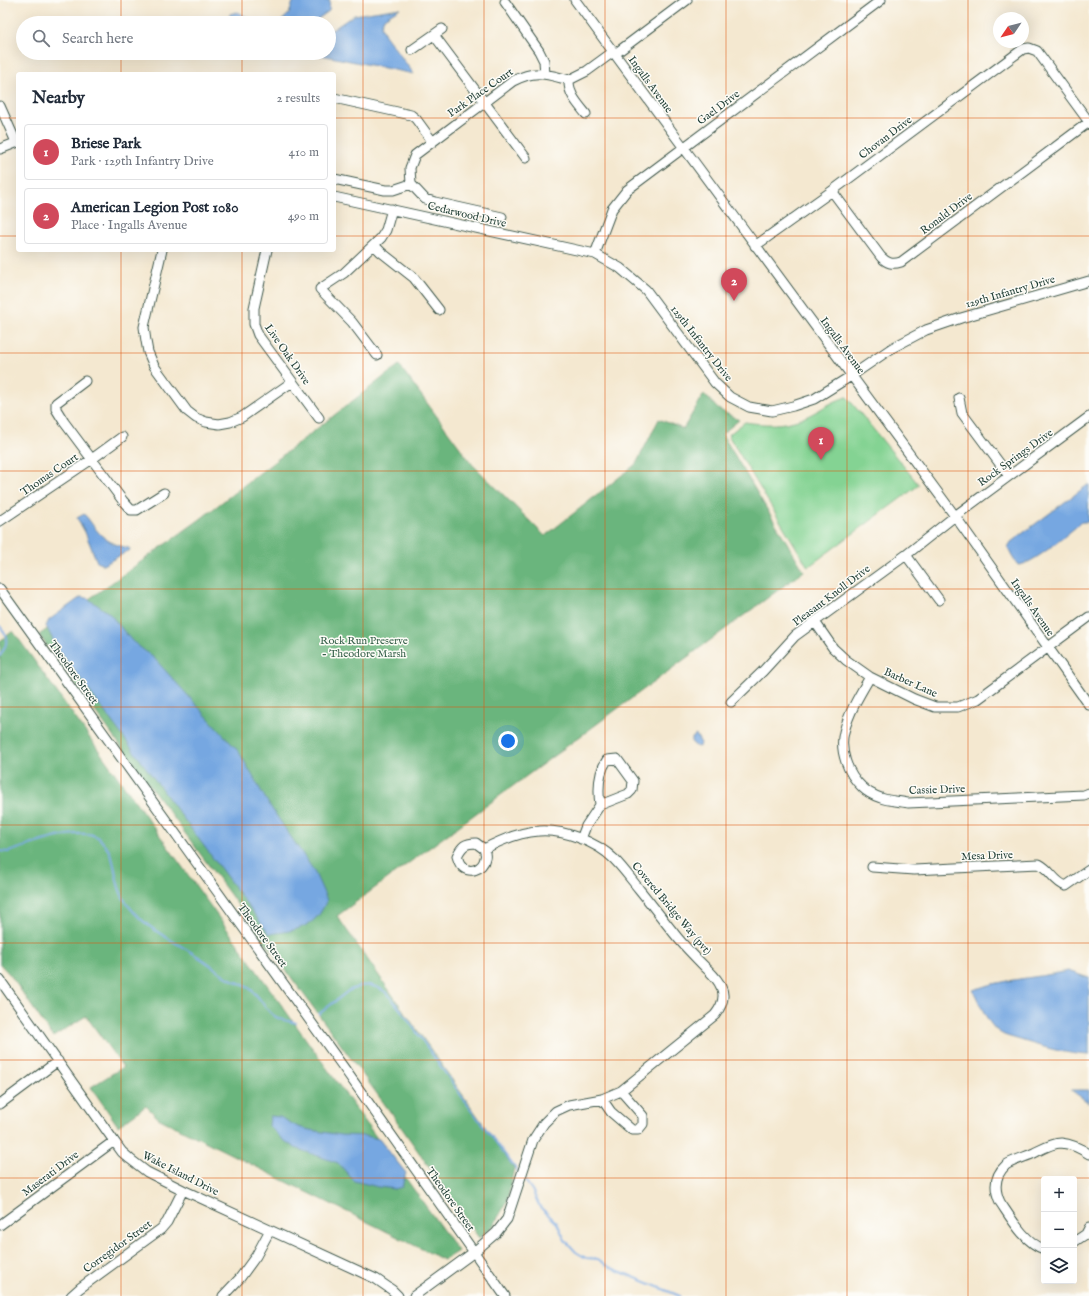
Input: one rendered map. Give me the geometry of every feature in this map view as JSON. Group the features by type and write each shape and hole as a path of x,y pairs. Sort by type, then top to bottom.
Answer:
{"street":[{"name":"Ingalls Avenue","path":"575,0 954,516 1089,705"},
{"path":"586,114 572,95 569,88 569,80 587,71 614,53 687,0"},
{"name":"Gael Drive","path":"595,254 612,209 627,190 881,0"},
{"path":"505,2 539,51 544,61 546,74"},
{"path":"412,50 442,29"},
{"path":"434,35 526,158"},
{"name":"Chovan Drive","path":"755,246 832,191 1023,49 1030,48 1037,51 1089,122"},
{"name":"Park Place Court","path":"411,184 410,168 415,155 513,81 524,75 535,73 546,74 569,80"},
{"path":"336,98 411,115 416,119 432,141"},
{"path":"0,106 16,140"},
{"name":"Ronald Drive","path":"832,191 881,257 886,262 896,264 1089,122"},
{"path":"0,149 16,142"},
{"path":"336,179 385,190 393,190 411,184 425,199 502,218"},
{"name":"Cedarwood Drive","path":"336,197 595,254"},
{"path":"377,355 352,322 320,289 344,273 381,238 386,230 392,210"},
{"path":"374,245 414,278 439,310"},
{"path":"162,252 144,327 146,341 148,352 154,366 187,411 196,418 206,422 219,424 230,422 242,418 292,382"},
{"name":"Live Oak Drive","path":"267,252 254,308 254,324 258,335 319,418"},
{"name":"129th Infantry Drive","path":"595,254 620,268 646,290 716,383 730,397 750,406 772,410 793,406 814,399 892,348 926,330 961,318 1089,282"},
{"name":"Thomas Court","path":"85,381 56,403 56,409 131,510 137,510 164,493"},
{"path":"959,398 962,413 1009,476"},
{"name":"Rock Springs Drive","path":"954,516 1089,417"},
{"name":"Thomas Court","path":"0,521 122,437"},
{"name":"Pleasant Knoll Drive","path":"731,702 763,671 795,636 906,554 954,516"},
{"path":"906,554 939,600"},
{"name":"Theodore Street","path":"0,589 505,1296"},
{"name":"Barber Lane","path":"815,622 834,648 846,660 870,677 914,699 935,707 958,708 978,699 1089,617"},
{"name":"Cassie Drive","path":"870,677 848,717 843,734 843,749 846,763 852,775 863,788 882,799 908,803 1084,795 1089,793"},
{"path":"582,838 586,826 600,805 628,794 632,790 633,781 617,759 607,760 602,766 598,790 600,805"},
{"name":"Covered Bridge Way (pvt)","path":"474,1252 496,1233 507,1219 534,1140 544,1123 556,1111 569,1105 602,1099 621,1091 715,1015 721,1007 723,998 722,987 717,979 683,945 627,873 600,847 582,838 560,832 540,831 517,835 495,843 484,849"},
{"name":"Mesa Drive","path":"872,867 914,870 1039,864 1046,868 1060,884 1066,886 1089,870"},
{"name":"Wake Island Drive","path":"1,983 122,1152 138,1166 183,1190 376,1279 398,1296"},
{"path":"0,1104 58,1061"},
{"path":"602,1099 611,1112 632,1130 638,1130 643,1124 643,1116 621,1091"},
{"name":"Maserati Drive","path":"0,1225 114,1141"},
{"path":"1041,1248 1037,1247 1027,1239 1000,1202 997,1196 995,1184 998,1176 1006,1165 1059,1143 1077,1146 1089,1154"},
{"name":"Corregidor Street","path":"71,1296 161,1229 167,1222 183,1190"},
{"path":"1077,1240 1086,1234 1089,1228"},
{"path":"223,1296 240,1278 256,1256 270,1230"},
{"path":"414,1296 474,1252"}],"green space":[{"name":"Rock Run Preserve - Theodore Marsh","path":"399,365 472,464 545,536 636,464 659,419 683,429 704,394 718,409 739,420 722,434 804,571 337,916 514,1168 507,1202 493,1226 479,1238 394,1117 39,635 199,520"},
{"path":"847,397 919,485 808,567 728,435 745,422 782,424 796,421 835,401"},
{"path":"13,631 458,1251 444,1260 158,1118 146,1106 118,1126 91,1087 123,1067 86,1016 53,1037 11,976 0,964 0,641"}],"water":[{"path":"296,0 330,0 329,11 322,16 287,16 289,14 293,2"},
{"path":"400,8 384,18 381,26 385,35 414,74 336,58 336,27 354,15"},
{"path":"237,12 245,16 229,16 230,14"},
{"path":"1089,484 1088,522 1082,522 1041,554 1024,564 1018,565 1008,547 1011,542"},
{"path":"84,514 103,537 113,543 129,548 130,550 103,565 97,562 85,532 77,518"},
{"path":"81,597 87,598 109,613 132,641 154,658 239,752 268,803 314,871 327,900 320,914 307,925 295,930 269,934 56,646 46,626 49,620"},
{"path":"696,735 701,743 700,746 697,747 692,743 692,738"},
{"path":"1068,971 1089,978 1089,1055 1052,1049 1001,1033 991,1024 973,990 1008,981"},
{"path":"1071,1090 1089,1090 1089,1103"},
{"path":"270,1116 280,1117 298,1127 310,1130 341,1135 366,1136 379,1139 406,1173 402,1187 395,1189 378,1187 354,1181 338,1163 295,1148 282,1139 269,1126"}],"waterway":[{"path":"0,626 6,638 5,648 0,656"},
{"path":"0,851 8,852 68,835 91,835 99,838 109,851 112,858 118,886 124,899 139,917 157,932 201,958 223,975 249,988 256,994 275,1017 296,1023"},
{"path":"319,1014 348,991 360,986 370,985 387,993 401,1010 470,1108 519,1173"},
{"path":"524,1179 532,1190 540,1207 557,1223 565,1240 576,1252 586,1258 598,1259 609,1267 680,1296"}],"place":[{"name":"American Legion Post 1080","path":"734,301"},
{"name":"Briese Park","path":"821,460"}]}
